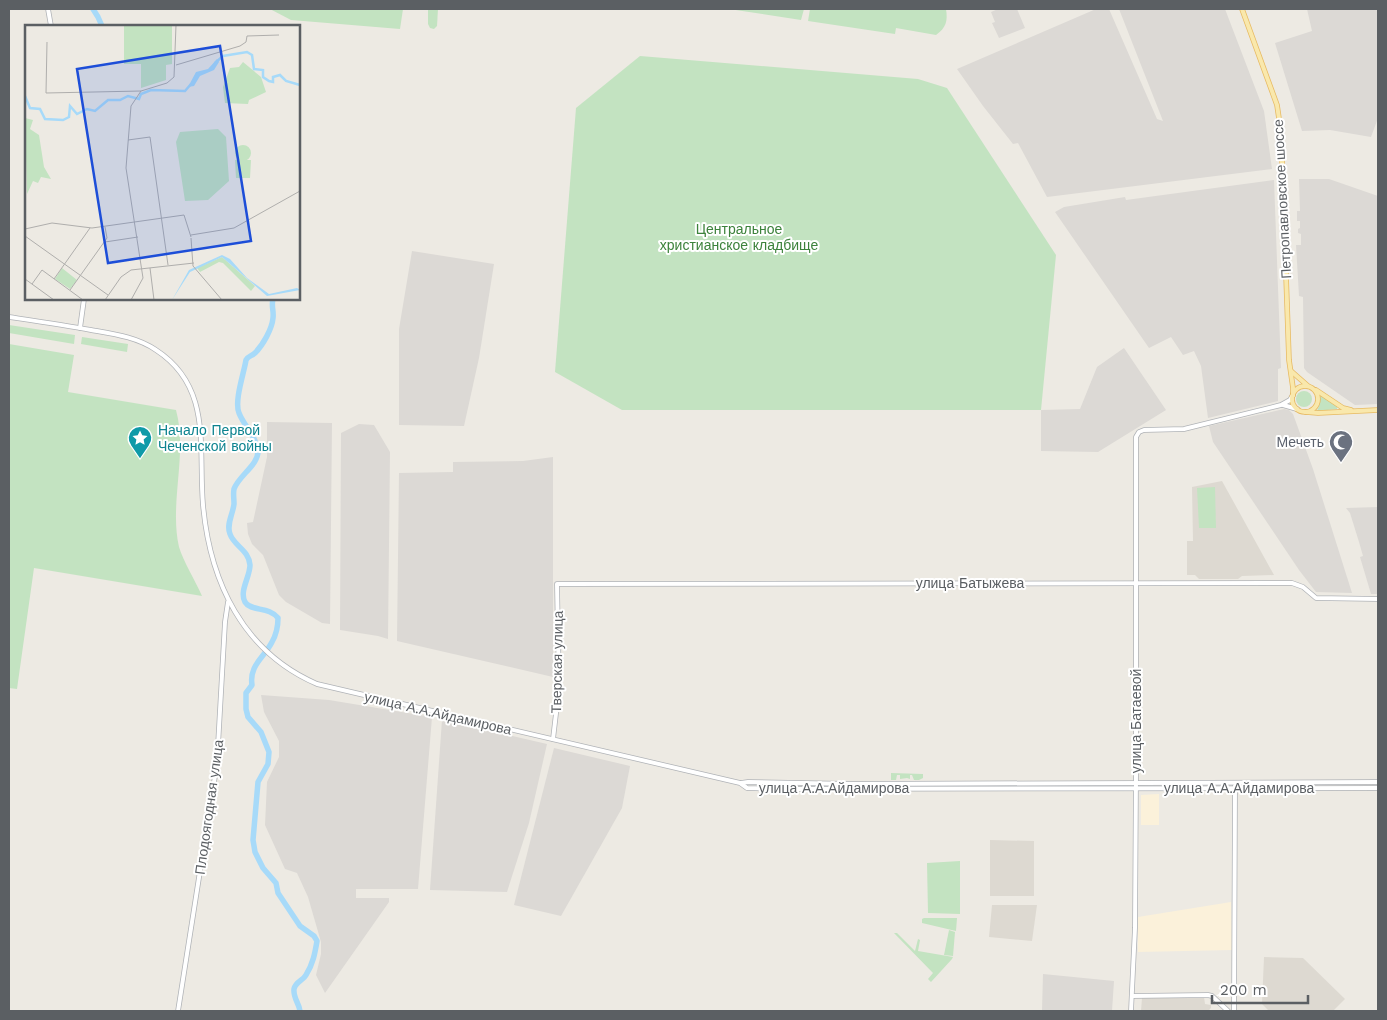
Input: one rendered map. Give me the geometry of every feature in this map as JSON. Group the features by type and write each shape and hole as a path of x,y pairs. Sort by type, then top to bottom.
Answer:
{"main road":[{"path":"48,9 51,25"},
{"name":"Петропавловское шоссе","path":"1242,9 1277,105 1281,132 1289,360 1293,395"},
{"path":"80,328 84,300"},
{"name":"улица А.А.Айдамирова","path":"9,317 124,336 154,348 171,361 185,378 197,405 201,432 203,504 207,538 228,602 238,619 257,642 279,662 307,680 317,684 740,783 1378,782"},
{"path":"1291,371 1312,388 1343,408 1353,411"},
{"path":"1281,405 1290,400 1298,388 1302,386 1312,388 1317,396 1316,404 1311,410 1303,411"},
{"path":"1293,395 1292,401 1297,409"},
{"path":"1281,405 1318,413 1378,410"},
{"name":"улица Батаевой","path":"1131,1011 1136,788 1136,442 1139,432 1150,429 1184,429 1281,405"},
{"name":"улица Батыжева","path":"557,584 1292,583 1303,587 1316,598 1378,599"},
{"name":"Тверская улица","path":"553,739 559,688 557,584"},
{"name":"Плодоягодная улица","path":"178,1011 216,763 225,622 228,602"},
{"path":"747,788 748,782"},
{"path":"1234,1011 1235,782"},
{"name":"улица А.А.Айдамирова","path":"740,783 747,788 785,789 1378,788"},
{"path":"1132,996 1210,995 1228,1011"}],"shaded area":[{"path":"998,9 1017,9 1025,28 999,38 992,23 995,22 991,12"},
{"path":"1096,9 1109,9 1157,119 1163,121 1119,9 1225,9 1264,111 1272,169 1047,197 1018,143 1013,144 957,69"},
{"path":"1307,9 1378,9 1378,118 1371,137 1330,130 1302,131 1275,43 1312,31"},
{"path":"1299,179 1329,179 1378,196 1378,404 1355,405 1304,368 1303,297 1299,296 1296,245 1301,245 1301,234 1298,233 1300,221 1297,221 1297,211 1300,211"},
{"path":"1274,180 1281,368 1278,369 1278,401 1208,418 1201,366 1194,351 1183,355 1171,337 1149,348 1055,212 1064,207 1125,197 1126,200"},
{"path":"412,251 494,264 479,358 464,426 399,425 399,329"},
{"path":"1124,348 1166,410 1098,452 1041,451 1041,410 1080,409 1097,367"},
{"path":"1284,409 1289,410 1293,414 1313,469 1352,593 1316,592 1299,570 1213,442 1209,426"},
{"path":"267,422 332,423 330,624 322,623 286,602 279,595 263,555 252,544 248,534 247,523 253,522 267,457"},
{"path":"359,424 374,425 390,452 388,639 340,630 341,433"},
{"path":"553,457 553,677 397,641 399,473 453,472 453,462 523,461"},
{"path":"1222,481 1274,575 1242,576 1238,579 1199,579 1195,575 1187,575 1187,541 1193,541 1192,487"},
{"path":"1378,507 1378,594 1371,594 1360,557 1363,556 1359,542 1350,513 1346,508"},
{"path":"261,695 329,700 432,717 418,889 356,889 356,898 389,898 389,902 325,993 316,975 321,954 321,942 308,897 297,873 285,869 265,825 267,782 279,757 279,741 264,712"},
{"path":"442,720 547,744 529,823 507,892 430,890"},
{"path":"554,748 630,766 622,808 561,916 514,905"},
{"path":"1159,794 1159,825 1141,825 1141,795"},
{"path":"990,840 1034,841 1034,896 990,896"},
{"path":"1231,902 1232,950 1138,952 1138,917"},
{"path":"992,905 1037,905 1032,941 989,937"},
{"path":"1264,957 1303,958 1345,999 1333,1011 1269,1011 1262,1004"},
{"path":"1043,974 1114,981 1112,1011 1042,1011"},
{"path":"1204,997 1205,1004 1211,1005 1208,1011 1141,1011 1142,998"}],"green space":[{"path":"270,9 403,9 400,29 291,20"},
{"path":"428,9 438,9 437,26 434,29 430,28 428,24"},
{"path":"729,9 804,9 801,20"},
{"path":"810,9 946,9 947,17 946,24 936,35 896,28 895,34 808,21"},
{"name":"Центральное христианское кладбище","path":"640,56 918,79 947,88 1056,255 1041,410 622,410 555,372 576,108"},
{"path":"9,325 75,335 74,344 9,333"},
{"path":"82,337 128,344 127,352 81,344"},
{"path":"9,344 74,355 68,392 176,410 179,427 180,461 176,530 181,553 202,596 34,568 17,689 9,688"},
{"path":"1301,391 1307,391 1312,396 1310,405 1301,407 1296,402 1296,396"},
{"path":"1320,395 1337,406 1337,409 1317,411"},
{"path":"1215,487 1216,528 1199,528 1197,488"},
{"path":"891,773 923,774 923,778 914,780 912,775 910,775 910,779 900,779 900,775 897,775 896,780 891,780"},
{"path":"960,861 960,914 928,913 927,863"},
{"path":"924,918 957,918 956,931 922,923"},
{"path":"949,930 955,932 953,956 944,955"},
{"path":"894,933 897,933 915,951 918,939 920,940 918,951 953,957 931,982 928,979 933,973"}],"waterway":[{"path":"93,9 102,25"},
{"path":"273,300 271,327 261,346 246,360 240,387 239,413 255,440 258,450 252,465 234,489 234,504 229,530 232,538 249,560 250,570 243,593 245,602 251,607 270,612 278,618 275,637 255,667 252,685 246,693 248,717 261,732 269,752 268,764 258,782 253,840 255,852 263,868 276,883 278,893 300,926 314,936 317,941 310,967 305,977 296,984 294,989 294,995 300,1011"}],"place":[{"name":"Начало Первой Чеченской войны","path":"140,459"},
{"name":"Мечеть","path":"1341,463"}]}
